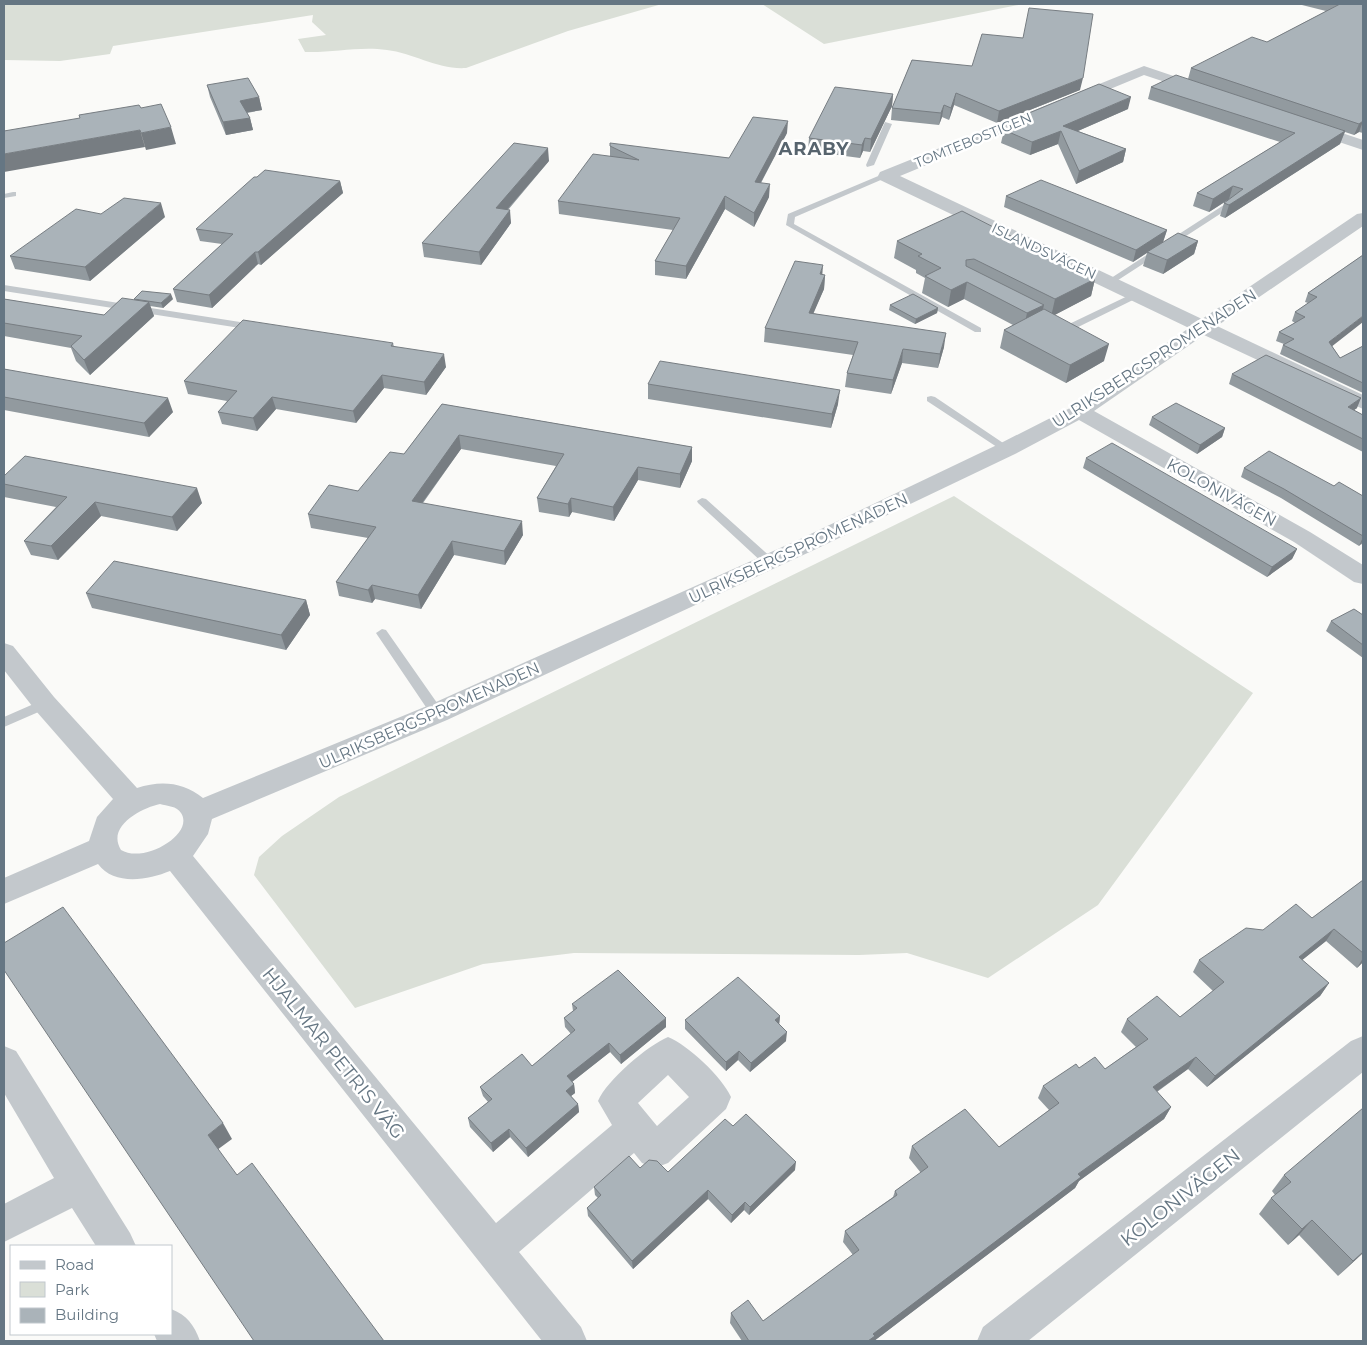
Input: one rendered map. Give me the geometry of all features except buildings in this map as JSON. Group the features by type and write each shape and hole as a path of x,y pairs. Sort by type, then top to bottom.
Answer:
{"street":[{"name":"TOMTEBOSTIGEN","path":"886,176 1144,70 1215,95"},
{"path":"1297,123 1363,145"},
{"name":"ISLANDSVÄGEN","path":"886,176 1363,403"},
{"name":"ULRIKSBERGSPROMENADEN","path":"197,814 437,713 906,499 1007,449 1079,411 1205,328 1363,218"},
{"name":"KOLONIVÄGEN","path":"1079,411 1302,537 1363,576"},
{"path":"4,652 45,704 132,801"},
{"path":"173,794 184,798 192,805 197,814 198,824 194,836 174,856 153,865 131,867 118,864 109,857 104,848 102,838 108,823 121,808 132,801 153,795 173,794"},
{"path":"4,891 104,848"},
{"name":"HJALMAR PETRIS VÄG","path":"174,856 567,1341"},
{"name":"KOLONIVÄGEN","path":"997,1341 1363,1052"},
{"path":"4,1062 78,1185 117,1245"},
{"path":"493,1250 636,1128"},
{"path":"4,1224 78,1185"},
{"path":"172,1329 180,1341"}],"lane":[{"path":"870,165 888,124"},
{"path":"886,176 790,216 790,226 978,330"},
{"path":"4,196 13,194"},
{"path":"1109,282 1233,202"},
{"path":"4,288 240,325"},
{"path":"1047,321 1065,330 1136,295"},
{"path":"931,398 1007,449"},
{"path":"702,501 769,562"},
{"path":"382,632 437,713"},
{"path":"4,722 45,704"}],"green space":[{"path":"4,4 662,4 568,31 466,68 456,68 387,50 366,49 305,52 298,39 326,35 312,22 313,15 113,46 110,54 60,61 4,60"},
{"path":"762,4 1023,4 824,44"},
{"path":"954,496 1253,693 1098,905 988,978 907,953 859,955 574,953 483,964 355,1008 254,875 259,857 282,836 339,797"}],"district":[{"name":"ARABY","path":"814,149"}]}
